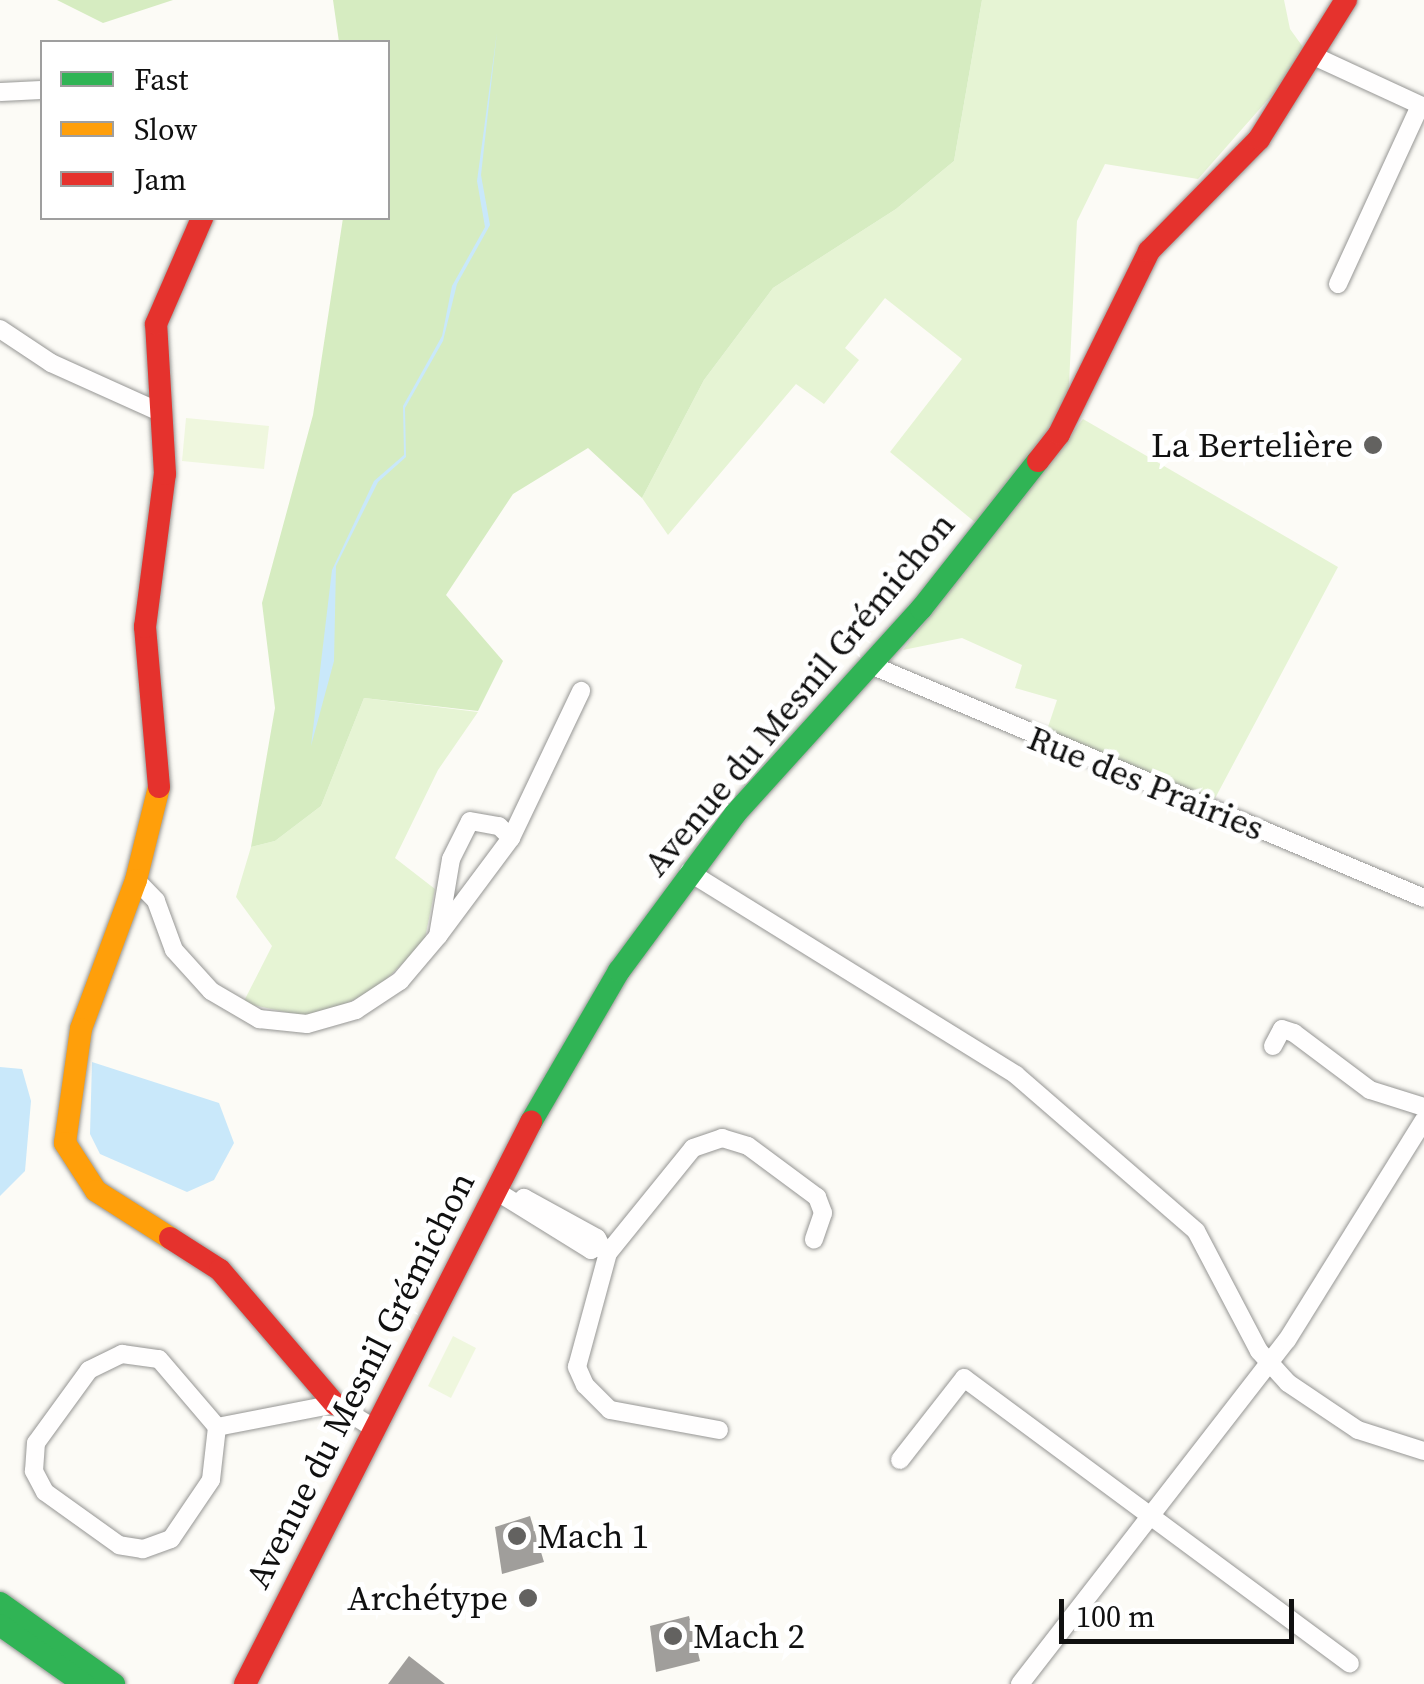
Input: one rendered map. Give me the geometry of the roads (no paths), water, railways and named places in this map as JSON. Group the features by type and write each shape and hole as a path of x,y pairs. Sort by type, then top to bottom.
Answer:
{"street":[{"name":"Avenue du Mesnil Grémichon","path":"245,1684 560,1066 689,872 871,665 1079,406 1150,251 1259,139 1316,58 1346,0"},
{"path":"1316,58 1422,107 1338,284"},
{"path":"0,92 40,90"},
{"path":"201,220 164,292 155,410 165,474 145,627 160,784 136,880 81,1029 65,1143 78,1174 96,1191 220,1270 335,1404 375,1429"},
{"path":"0,329 51,363 155,410"},
{"name":"Rue des Prairies","path":"871,665 1424,898"},
{"path":"136,880 156,901 174,950 212,991 259,1019 307,1024 356,1010 400,981 510,838 581,691"},
{"path":"438,936 462,830 484,820 510,838"},
{"path":"689,872 1016,1074 1196,1231 1266,1362 1358,1430 1424,1451"},
{"path":"1273,1046 1282,1029 1294,1032 1370,1090 1424,1107"},
{"path":"1020,1684 1146,1512 1266,1362 1343,1256 1424,1120"},
{"path":"718,1430 610,1410 584,1386 576,1368 602,1249 693,1148 722,1138 748,1146 818,1197 822,1213 814,1239"},
{"path":"496,1191 590,1250 602,1249"},
{"path":"122,1354 159,1359 217,1427 212,1480 171,1539 143,1549 119,1546 45,1492 34,1471 36,1443 89,1370 122,1354"},
{"path":"900,1460 964,1378 1350,1664"},
{"path":"217,1427 335,1404"},
{"path":"0,1603 114,1684"},
{"path":"0,1625 84,1684"}],"water":[{"path":"497,32 481,175 490,225 457,284 443,341 405,408 406,457 378,482 336,566 334,661 311,746 332,570 374,481 404,455 403,406 442,336 452,286 485,227 477,181"},
{"path":"92,1062 219,1103 234,1143 214,1180 187,1192 100,1154 90,1134"},
{"path":"0,1067 22,1069 31,1101 25,1171 0,1196"}],"place":[{"name":"La Bertelière","path":"1373,445"},
{"name":"Mach 1","path":"517,1536"},
{"name":"Archétype","path":"528,1598"},
{"name":"Mach 2","path":"673,1636"}]}
